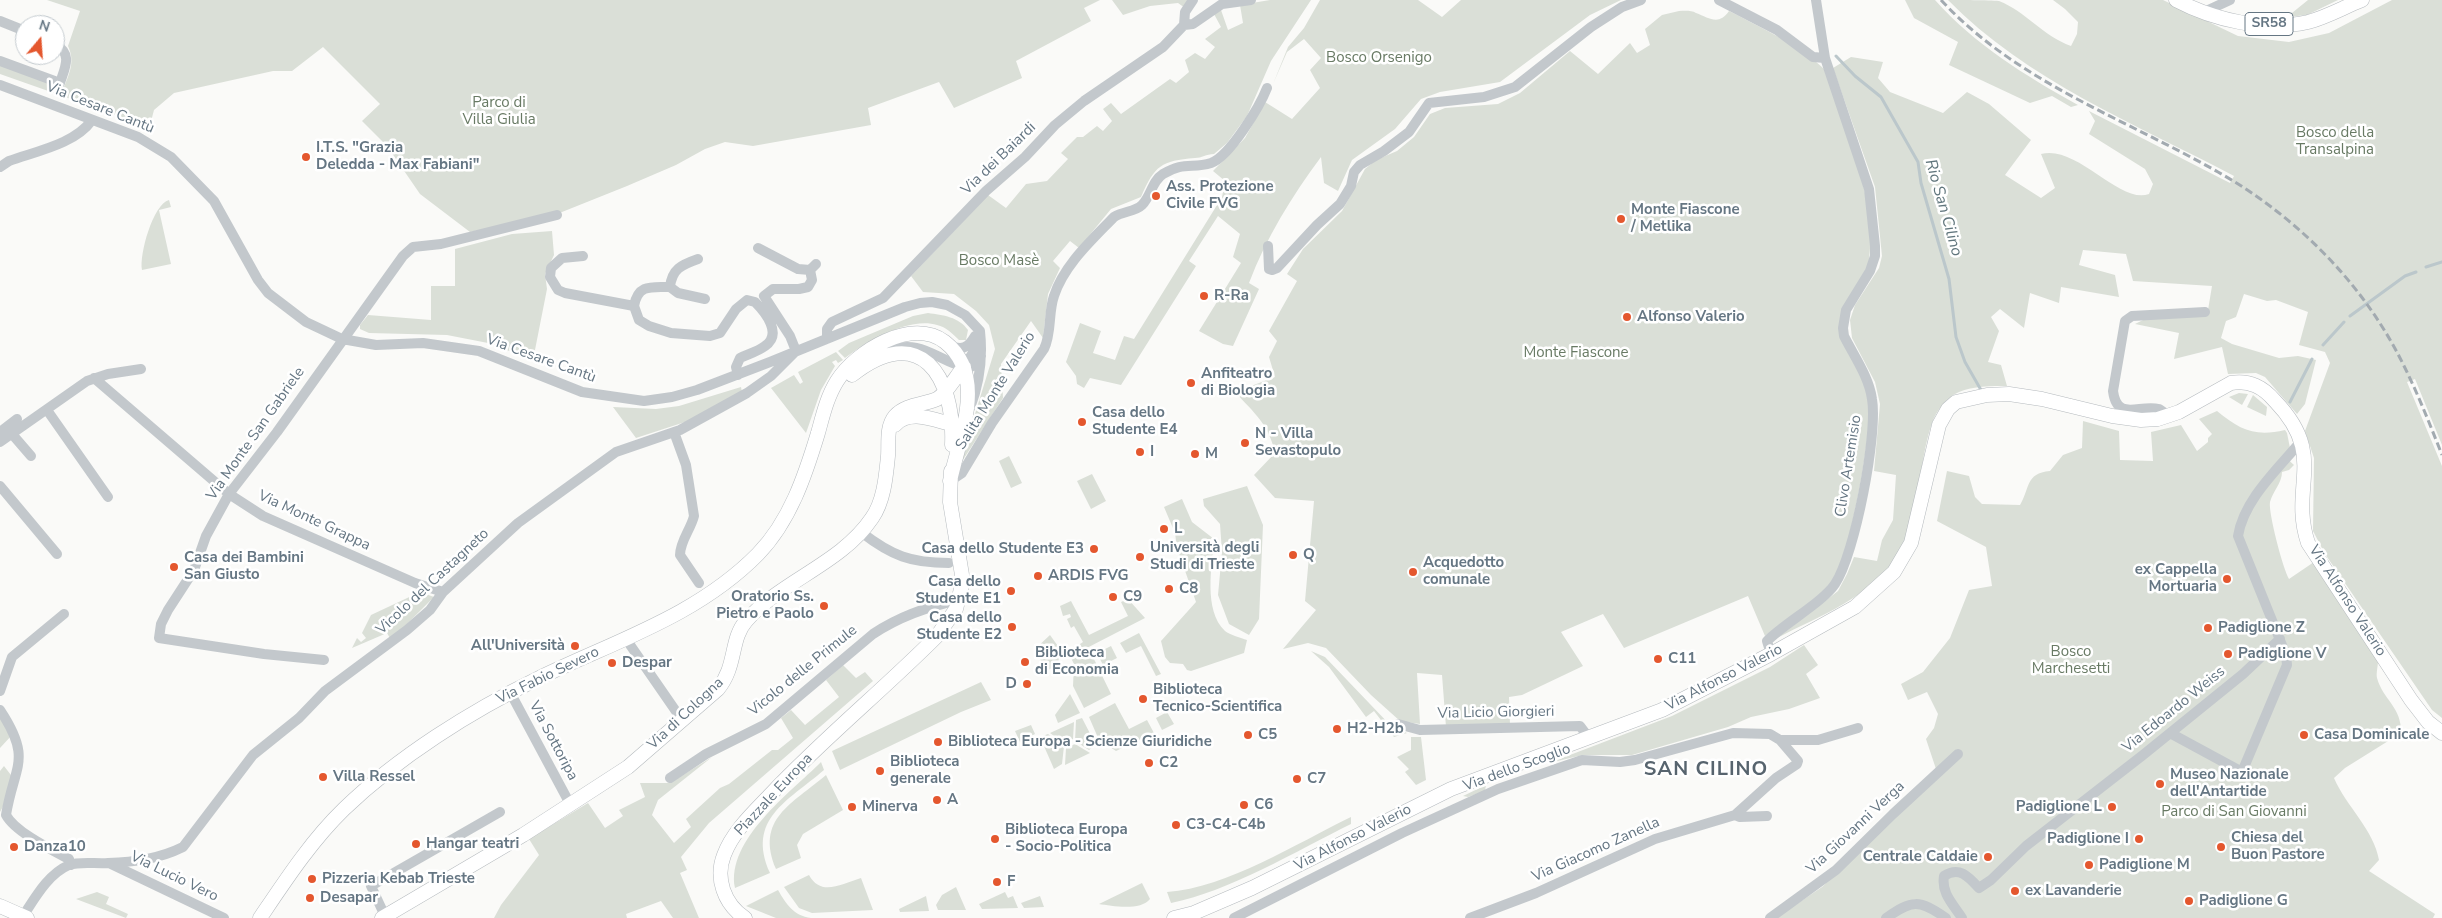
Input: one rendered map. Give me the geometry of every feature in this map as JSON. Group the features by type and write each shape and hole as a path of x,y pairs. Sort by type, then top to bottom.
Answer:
{"main road":[{"name":"SR58","path":"2176,0 2204,12 2249,23 2290,24 2320,18 2362,0"},
{"name":"Via Fabio Severo","path":"260,918 304,856 343,809 407,758 510,692 683,611 730,580 766,546 794,500 830,394 850,365 868,352 908,334 929,334 948,344"},
{"path":"948,344 958,355 964,367 969,399 958,426 950,481 950,502 963,571 960,600"},
{"name":"Via Fabio Severo","path":"818,432 839,391 850,376 862,367 888,355 903,353 916,356 937,371 946,389 959,400 962,406 958,426"},
{"path":"888,432 895,416 906,408 937,398 964,367"},
{"name":"Via Alfonso Valerio","path":"1174,918 1194,913 1252,888 1452,789 1662,710 1771,654 1855,607 1894,572 1911,543 1918,522 1943,414 1956,402 1987,395 2009,394 2042,399 2112,416 2141,420 2168,417 2231,383 2250,383 2260,387 2282,408 2302,440 2305,468 2304,524 2308,543 2411,700 2428,722 2442,733"},
{"path":"888,432 904,417 914,416 958,426"},
{"name":"Via di Cologna","path":"384,917 523,835 628,767 724,681 733,661 738,634 745,622 761,606 843,548 861,532 873,516 883,492 888,456 888,432"},
{"name":"Piazzale Europa","path":"745,918 728,903 722,888 722,863 728,848 751,816 837,730 937,636 949,621 960,600"},
{"path":"2,908 25,917"}],"street":[{"name":"Via dei Baiardi","path":"827,339 827,329 832,322 883,298 986,191 1024,157 1055,125 1084,101 1163,47 1184,24 1185,12 1193,0"},
{"path":"1184,24 1192,24 1222,4 1251,0"},
{"path":"1268,246 1269,269 1272,270 1277,268 1317,225 1340,204 1350,186 1354,172 1360,165 1384,151 1409,132 1429,103 1484,97 1515,87 1591,26 1622,7 1641,0"},
{"path":"1719,0 1777,30 1813,57 1825,58"},
{"name":"Clivo Artemisio","path":"1771,654 1767,640 1834,586 1841,572 1859,512 1872,431 1873,413 1870,391 1842,328 1846,310 1870,271 1875,256 1871,204 1866,176 1825,58 1816,0"},
{"path":"2204,12 2230,0"},
{"path":"0,21 15,27"},
{"path":"0,61 60,83 67,58 65,51"},
{"name":"Via Cesare Cantù","path":"0,85 144,140 182,166 214,201 258,280 268,293 306,322 342,339 376,345 423,343 479,351 561,385 612,398 644,401 672,397 738,375 920,303 932,302 946,305 970,321 980,331 982,353 980,375 958,426"},
{"name":"Salita Monte Valerio","path":"950,481 962,473 992,423 1044,349 1048,336 1054,295 1071,264 1114,217 1122,211 1139,208 1161,175 1180,165 1208,164 1216,161 1240,136 1267,88"},
{"path":"0,168 9,162 73,137 85,130 92,120"},
{"name":"Via Monte San Gabriele","path":"324,660 264,654 159,638 161,624 194,570 206,536 229,494 277,432 403,256 413,247 441,244 557,215"},
{"path":"758,248 798,269 813,267 812,280 808,287 773,289 764,296 790,336 796,351"},
{"path":"583,256 562,258 551,268 550,277 558,290 570,295 634,306"},
{"path":"670,287 672,274 676,268 698,259"},
{"path":"705,299 678,293 670,287 651,287 640,290 634,306 639,320 649,326 671,333 710,336 720,333 736,309 747,300 755,302 772,324 772,335 767,346 740,358 736,367 738,375"},
{"path":"2168,417 2159,409 2126,410 2114,401 2113,391 2125,321 2132,316 2204,312"},
{"path":"970,321 976,335 974,351 964,367 969,368 975,365 982,353"},
{"path":"948,344 957,348 965,348 976,335"},
{"name":"Via Fabio Severo","path":"862,367 886,352 905,346 932,352 964,367"},
{"name":"Vicolo del Castagneto","path":"70,864 153,859 183,847 253,755 299,718 325,691 407,630 430,610 443,592 518,524 609,456 674,432 747,393 770,376 796,351"},
{"path":"0,442 94,378 141,369"},
{"name":"Via Monte Grappa","path":"94,378 229,494 263,516 415,583 443,592"},
{"path":"47,410 108,497"},
{"path":"0,432 17,419"},
{"path":"674,432 686,465 694,516 682,543 680,554 698,583"},
{"path":"12,434 32,456"},
{"path":"2170,733 2242,772 2287,665 2286,655 2280,639 2238,536 2245,512 2302,440"},
{"path":"0,486 57,554"},
{"path":"861,532 885,550 899,557 932,563 950,563"},
{"name":"Vicolo delle Primule","path":"670,778 706,754 766,724 873,634 888,624 938,605 960,600"},
{"path":"0,691 12,657 64,614"},
{"path":"626,639 682,720"},
{"name":"Via Edoardo Weiss","path":"1962,918 1942,885 1944,876 1952,871 1960,872 1979,888 1991,880 2026,846 2243,674 2280,639"},
{"name":"Via Sottoripa","path":"510,692 570,804"},
{"path":"0,710 16,735 20,763 6,815 10,822 17,827 69,859 70,864 57,872 47,882 25,917"},
{"name":"Via Licio Giorgieri","path":"1398,724 1420,730 1580,726 1589,738"},
{"name":"Via dello Scoglio","path":"1234,918 1459,806 1498,789 1582,760 1620,762 1635,760 1733,733 1770,734 1780,740 1818,740 1858,728"},
{"name":"Via Giacomo Zanella","path":"1470,918 1536,893 1655,839 1735,814 1798,761 1780,740"},
{"name":"Via Giovanni Verga","path":"1770,918 1836,870 1958,754"},
{"path":"1491,773 1498,789"},
{"path":"1452,789 1459,806"},
{"path":"384,917 371,886 500,812"},
{"name":"Via Giacomo Zanella","path":"1735,814 1740,817 1768,816"},
{"name":"Via Lucio Vero","path":"111,863 224,918"},
{"path":"1886,918 1905,905 1917,903 1930,907 1946,918"}],"green space":[{"name":"Parco di Villa Giulia","path":"47,0 1100,0 1084,8 1091,21 1016,61 1022,78 954,108 939,82 868,108 871,125 753,146 725,142 705,149 676,165 627,186 557,214 470,232 420,194 387,146 362,121 380,104 323,47 292,71 273,71 174,93 154,110 149,129 122,117 0,74 0,65 64,87 71,62 68,46 80,11"},
{"path":"1112,0 1190,0 1185,8 1178,3 1150,6 1123,15"},
{"name":"Bosco Masè","path":"1270,0 1311,0 1271,61 1247,116 1227,143 1214,154 1174,161 1160,167 1155,171 1141,197 1111,209 1079,248 1070,241 1053,261 1060,268 1048,294 1043,338 1031,321 1001,364 1003,398 959,466 995,349 989,325 976,311 954,294 923,292 911,276 988,195 1006,208 1026,184 1047,181 1068,159 1061,153 1077,137 1083,137 1097,126 1103,131 1112,121 1103,109 1111,103 1121,114 1170,79 1176,83 1189,72 1185,60 1195,53 1205,59 1215,47 1205,39 1221,27 1214,14 1221,10 1228,30 1243,23 1240,5"},
{"name":"Bosco Orsenigo","path":"1320,0 1418,0 1442,17 1461,0 1621,0 1590,15 1500,82 1440,92 1421,99 1395,129 1352,160 1338,191 1324,183 1321,157 1290,202 1263,250 1249,283 1259,289 1233,346 1223,344 1199,331 1241,263 1233,257 1240,234 1218,216 1189,261 1196,266 1121,385 1090,378 1084,388 1077,384 1076,376 1066,362 1080,323 1101,331 1093,353 1115,360 1124,336 1134,339 1222,197 1225,181 1213,171 1245,138 1265,102 1292,119 1320,88 1310,70 1321,58 1304,39 1287,52 1273,84 1288,47 1304,28"},
{"path":"1905,0 1935,0 1950,16 1984,45 2020,71 2078,105 2071,107 2052,96 2030,103 1949,65 1958,42 1914,18"},
{"name":"Bosco della Transalpina","path":"1948,0 1999,1 2008,5 2061,42 2071,46 2077,34 2078,22 2053,0 2163,0 2238,36 2289,42 2329,33 2392,0 2442,0 2442,445 2415,379 2407,382 2442,466 2442,718 2432,710 2325,554 2313,531 2314,458 2305,431 2330,363 2325,352 2299,345 2308,312 2276,300 2267,301 2244,294 2236,317 2226,321 2221,338 2232,344 2279,358 2298,356 2316,360 2305,404 2297,414 2265,377 2256,373 2228,374 2222,347 2174,359 2179,333 2135,324 2147,318 2207,316 2212,286 2133,281 2126,254 2083,250 2079,265 2115,275 2119,297 2061,287 2059,303 2030,293 2024,328 2000,309 1991,317 1999,331 1988,362 2001,365 2007,386 1964,390 1950,397 1939,409 1927,439 1911,524 1906,540 1898,555 1874,583 1859,594 1844,604 1777,638 1838,591 1854,557 1877,561 1882,540 1893,520 1896,475 1874,471 1880,404 1875,382 1852,338 1850,320 1855,305 1879,268 1882,256 1875,187 1833,68 1851,57 1883,62 1878,78 1890,92 1943,113 1967,92 1989,104 2031,140 2005,175 2041,198 2055,188 2041,154 2055,153 2083,165 2125,191 2138,195 2149,194 2153,184 2145,169 2089,134 2095,121 2089,111 2230,183 2234,176 2121,119 2047,78 1979,29"},
{"path":"2308,0 2338,0 2307,15 2287,17"},
{"name":"Monte Fiascone","path":"1679,11 1692,11 1710,19 1718,20 1729,11 1804,52 1824,69 1850,139 1864,187 1870,236 1869,261 1840,337 1865,385 1869,402 1869,418 1853,521 1840,567 1833,580 1818,596 1765,636 1748,596 1624,648 1603,614 1561,632 1583,666 1522,695 1509,697 1510,725 1446,727 1442,675 1417,673 1420,724 1400,721 1371,695 1326,648 1308,643 1283,649 1316,610 1305,601 1314,501 1275,498 1254,475 1275,453 1265,426 1235,392 1275,377 1269,357 1277,341 1269,331 1297,281 1287,274 1303,249 1342,211 1365,169 1376,160 1397,151 1414,137 1430,114 1445,108 1498,104 1520,93 1570,51 1598,74 1630,43 1637,53 1650,45 1645,29 1662,15"},
{"path":"169,200 171,207 159,210 171,264 142,270 143,253 148,231 158,211 163,204"},
{"path":"552,231 554,255 545,274 547,289 533,360 488,343 447,335 369,333 360,329 360,325 368,315 431,320 431,286 455,286 455,249 512,234"},
{"path":"928,313 945,316 960,322 968,330 966,340 959,340 940,326 926,323 914,324 888,332 845,358 838,351 849,343 913,316"},
{"path":"836,352 843,360 838,363 836,360 832,362 835,366 821,390 806,433 771,388 794,375 800,384 803,382 798,372"},
{"path":"741,387 742,392 685,422 636,438 613,407 656,409 679,406"},
{"path":"2239,393 2248,394 2242,405 2229,397"},
{"path":"2253,395 2267,407 2266,416 2247,407"},
{"path":"2217,411 2233,423 2248,430 2265,433 2285,430 2287,433 2290,448 2283,455 2294,465 2289,470 2282,472 2281,480 2270,502 2274,528 2286,573 2289,579 2314,562 2378,661 2377,678 2401,724 2401,733 2345,768 2334,778 2372,838 2379,860 2369,871 2435,914 2433,918 1776,918 1822,887 1963,754 1957,749 1936,769 1926,739 1934,728 1938,714 1927,692 1908,700 1901,684 1923,672 1950,638 1969,590 1992,586 1986,547 1937,521 1947,471 1969,476 1975,497 1982,504 2020,505 2032,478 2042,472 2050,471 2063,455 2082,448 2083,421 2119,431 2120,460 2153,461 2151,432 2181,425 2197,451 2208,442 2208,438 2212,434 2199,419"},
{"path":"1009,456 1022,483 1011,488 999,461"},
{"path":"1092,474 1106,501 1091,509 1077,481"},
{"path":"1247,486 1263,525 1259,619 1249,635 1229,624 1218,595 1222,552 1220,524 1204,506 1203,499"},
{"path":"1182,499 1192,522 1214,539 1210,587 1211,600 1218,622 1225,631 1247,640 1244,653 1191,671 1187,670 1183,664 1170,663 1165,657 1161,641 1196,602 1177,548 1175,533 1164,507"},
{"path":"420,592 434,597 391,640 387,633 352,648 357,638 361,642 366,638 362,633 371,615"},
{"path":"1128,599 1145,618 1079,652 1082,659 1092,655 1111,694 1084,708 1073,686 1074,664 1068,652 1083,642 1074,626 1071,628 1067,619 1071,617 1070,614 1063,616 1060,606 1071,601 1089,635 1128,616 1121,602"},
{"path":"1139,633 1161,674 1156,676 1141,646 1126,653 1120,643"},
{"path":"1050,635 1060,649 1058,665 1046,671 1035,649"},
{"path":"1804,645 1818,665 1806,674 1820,698 1789,709 1751,717 1728,727 1632,755 1583,755 1549,763 1672,716 1770,667"},
{"path":"1111,646 1117,658 1103,665 1097,653"},
{"path":"1311,651 1325,657 1392,727 1407,733 1394,737 1374,711 1366,717 1329,667"},
{"path":"843,665 856,678 865,672 873,681 709,823 681,857 687,870 680,873 699,918 673,918 661,901 626,914 627,918 494,918 501,905 539,855 529,839 588,803 605,828 623,816 619,810 645,797 640,783 670,783 712,757 658,800 652,815 674,843 691,827 686,819 720,788 729,784 772,750 778,750 793,738 781,718 791,710 805,725 839,697 826,680"},
{"path":"981,682 991,700 961,712 840,770 832,751"},
{"path":"1070,694 1080,713 1058,723 1055,715"},
{"path":"1115,703 1129,729 1147,720 1154,733 1116,751 1099,740 1089,717"},
{"path":"1167,712 1174,724 1162,730 1156,718"},
{"path":"0,718 12,735 0,748"},
{"path":"1082,718 1096,745 1089,750 1075,741 1076,720"},
{"path":"1074,722 1073,739 1064,743 1050,733"},
{"path":"1031,725 1035,734 1020,742 1015,731"},
{"path":"1048,734 1064,746 1062,764 1054,769 1040,737"},
{"path":"1411,737 1421,737 1426,780 1416,785 1405,772 1409,769 1397,757 1411,750"},
{"path":"1075,744 1090,753 1065,765 1066,748"},
{"path":"821,762 824,770 785,802 774,813 767,825 763,838 764,854 770,873 735,888 735,870 740,852 750,835 778,803"},
{"path":"4,766 14,779 0,812 0,771"},
{"path":"826,775 843,810 803,834 797,845 801,858 776,869 771,852 770,837 774,825 780,814 790,804"},
{"path":"1486,785 1485,791 1468,797 1463,796"},
{"path":"1351,817 1351,824 1239,880 1193,898 1171,903 1167,892 1190,889 1237,873 1261,863"},
{"path":"809,875 819,886 825,887 832,887 861,878 873,910 812,913 799,908 784,887"},
{"path":"1142,883 1150,899 1146,903 1126,907 1099,904"},
{"path":"956,887 966,910 938,910 936,905 942,895"},
{"path":"778,890 795,912 811,918 776,918 746,906"},
{"path":"97,892 109,897 106,904 128,914 126,918 76,899"},
{"path":"1005,892 1008,898 1013,896 1018,908 982,909 979,904"},
{"path":"926,896 929,911 900,912 899,909"},
{"path":"1040,896 1044,907 1024,908 1021,903"}],"waterway":[{"name":"Rio San Cilino","path":"1836,56 1855,76 1881,97 1918,162 1921,183 1949,279 1956,337 1965,362 1981,390"},
{"path":"2426,267 2442,262"},
{"path":"2350,316 2405,276 2416,272"},
{"path":"2323,345 2344,322"},
{"path":"2290,402 2312,359"}],"railway":[{"path":"1941,0 1971,29 2003,54 2037,76 2218,172 2273,208 2298,229 2345,276 2384,329 2400,358 2442,455"}],"place":[{"name":"I.T.S. \"Grazia Deledda - Max Fabiani\"","path":"306,157"},
{"name":"Ass. Protezione Civile FVG","path":"1156,196"},
{"name":"Monte Fiascone / Metlika","path":"1621,219"},
{"name":"R-Ra","path":"1204,296"},
{"name":"Alfonso Valerio","path":"1627,317"},
{"name":"Anfiteatro di Biologia","path":"1191,383"},
{"name":"Casa dello Studente E4","path":"1082,422"},
{"name":"N - Villa Sevastopulo","path":"1245,443"},
{"name":"I","path":"1140,452"},
{"name":"M","path":"1195,454"},
{"name":"L","path":"1164,529"},
{"name":"Casa dello Studente E3","path":"1094,549"},
{"name":"Q","path":"1293,555"},
{"name":"Università degli Studi di Trieste","path":"1140,557"},
{"name":"Casa dei Bambini San Giusto","path":"174,567"},
{"name":"Acquedotto comunale","path":"1413,572"},
{"name":"ARDIS FVG","path":"1038,576"},
{"name":"ex Cappella Mortuaria","path":"2227,579"},
{"name":"C8","path":"1169,589"},
{"name":"Casa dello Studente E1","path":"1011,591"},
{"name":"C9","path":"1113,597"},
{"name":"Oratorio Ss. Pietro e Paolo","path":"824,606"},
{"name":"Casa dello Studente E2","path":"1012,627"},
{"name":"Padiglione Z","path":"2208,628"},
{"name":"All'Università","path":"575,646"},
{"name":"Padiglione V","path":"2228,654"},
{"name":"C11","path":"1658,659"},
{"name":"Biblioteca di Economia","path":"1025,662"},
{"name":"Despar","path":"612,663"},
{"name":"D","path":"1027,684"},
{"name":"Biblioteca Tecnico-Scientifica","path":"1143,699"},
{"name":"H2-H2b","path":"1337,729"},
{"name":"C5","path":"1248,735"},
{"name":"Casa Dominicale","path":"2304,735"},
{"name":"Biblioteca Europa - Scienze Giuridiche","path":"938,742"},
{"name":"C2","path":"1149,763"},
{"name":"Biblioteca generale","path":"880,771"},
{"name":"Villa Ressel","path":"323,777"},
{"name":"C7","path":"1297,779"},
{"name":"Museo Nazionale dell'Antartide","path":"2160,784"},
{"name":"A","path":"937,800"},
{"name":"C6","path":"1244,805"},
{"name":"Minerva","path":"852,807"},
{"name":"Padiglione L","path":"2112,807"},
{"name":"C3-C4-C4b","path":"1176,825"},
{"name":"Biblioteca Europa - Socio-Politica","path":"995,839"},
{"name":"Padiglione I","path":"2139,839"},
{"name":"Hangar teatri","path":"416,844"},
{"name":"Danza10","path":"14,847"},
{"name":"Chiesa del Buon Pastore","path":"2221,847"},
{"name":"Centrale Caldaie","path":"1988,857"},
{"name":"Padiglione M","path":"2089,865"},
{"name":"Pizzeria Kebab Trieste","path":"312,879"},
{"name":"F","path":"997,882"},
{"name":"ex Lavanderie","path":"2015,891"},
{"name":"Desapar","path":"310,898"},
{"name":"Padiglione G","path":"2189,901"}],"district":[{"name":"SAN CILINO","path":"1706,770"}],"park label":[{"name":"Bosco Marchesetti","path":"2071,660"},
{"name":"Parco di San Giovanni","path":"2234,812"}]}
